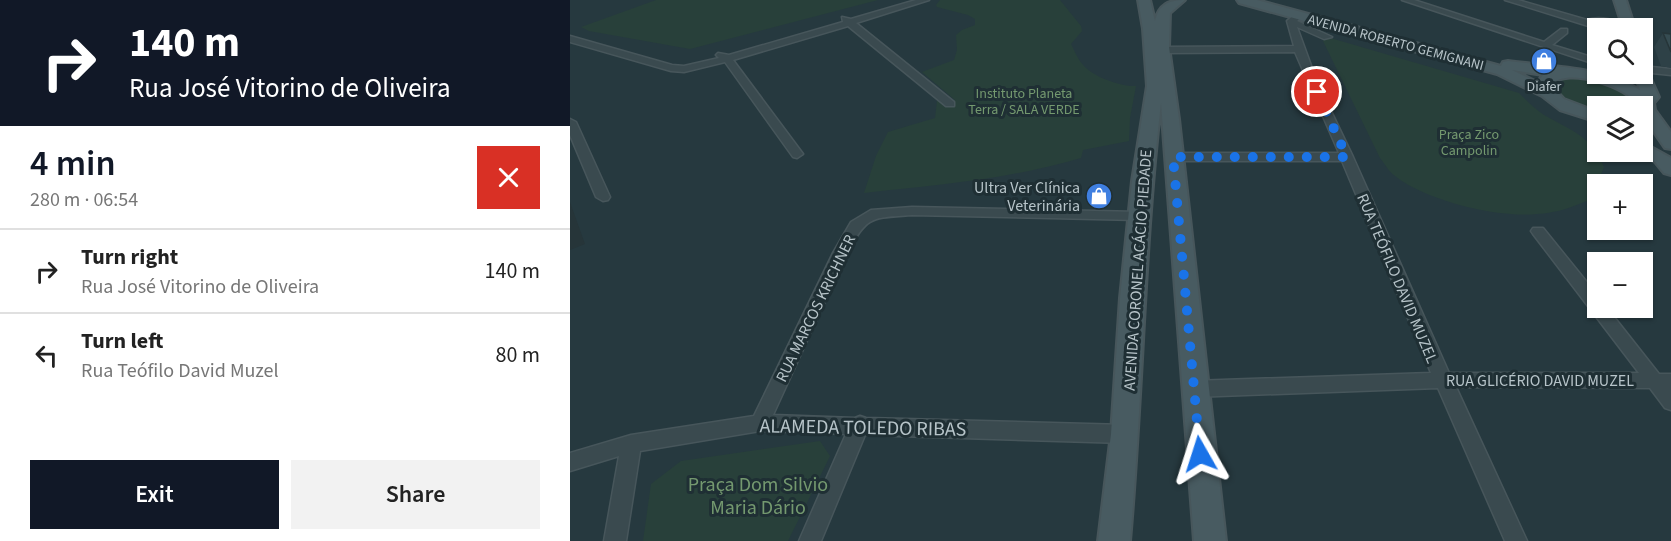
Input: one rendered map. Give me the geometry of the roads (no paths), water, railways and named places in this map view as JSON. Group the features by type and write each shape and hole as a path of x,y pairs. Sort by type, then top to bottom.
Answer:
{"main road":[{"name":"AVENIDA CORONEL ACÁCIO PIEDADE","path":"1114,541 1125,434 1139,216 1155,86 1152,41 1144,0"},
{"path":"1179,0 1162,14 1161,27 1193,389 1210,541"},
{"name":"AVENIDA ROBERTO GEMIGNANI","path":"1243,0 1295,18 1502,71 1545,92"},
{"name":"AVENIDA ROBERTO GEMIGNANI","path":"1272,0 1506,64 1566,73"},
{"path":"1608,0 1611,18"},
{"path":"1620,0 1626,18"},
{"path":"1587,66 1545,79 1543,85 1545,92 1562,105 1587,117"},
{"path":"1566,73 1584,74 1616,82 1630,88 1636,96"},
{"path":"1578,112 1587,114"},
{"path":"1653,120 1671,144"},
{"path":"1653,153 1671,169"}],"street":[{"path":"570,29 635,51 675,61 696,60 722,56 907,0"},
{"path":"846,20 925,0"},
{"path":"1406,0 1587,59"},
{"path":"1509,0 1587,22"},
{"path":"1295,18 1327,37"},
{"name":"RUA TEÓFILO DAVID MUZEL","path":"1295,18 1298,49 1347,157 1441,380 1516,541"},
{"path":"846,20 950,104"},
{"path":"1546,45 1564,31"},
{"path":"570,39 671,68 697,67 722,56"},
{"path":"1164,50 1298,49"},
{"path":"722,56 797,154"},
{"path":"1653,71 1671,72"},
{"path":"570,122 573,139 603,197"},
{"path":"1173,157 1347,157"},
{"name":"RUA MARCOS KRICHNER","path":"760,423 840,253 856,225 871,214 912,211 1139,216"},
{"path":"1538,231 1662,381 1671,402"},
{"name":"RUA GLICÉRIO DAVID MUZEL","path":"1193,389 1441,380 1662,381"},
{"name":"ALAMEDA TOLEDO RIBAS","path":"570,462 631,444 760,423 860,424 1125,434"},
{"path":"810,541 860,424"},
{"path":"615,541 631,444"}],"place":[{"name":"Diafer","path":"1544,61"},
{"name":"Ultra Ver Clínica Veterinária","path":"1099,196"}],"park label":[{"name":"Instituto Planeta Terra / SALA VERDE","path":"1024,102"},
{"name":"Praça Zico Campolin","path":"1469,142"},
{"name":"Praça Dom Silvio Maria Dário","path":"758,496"}]}
